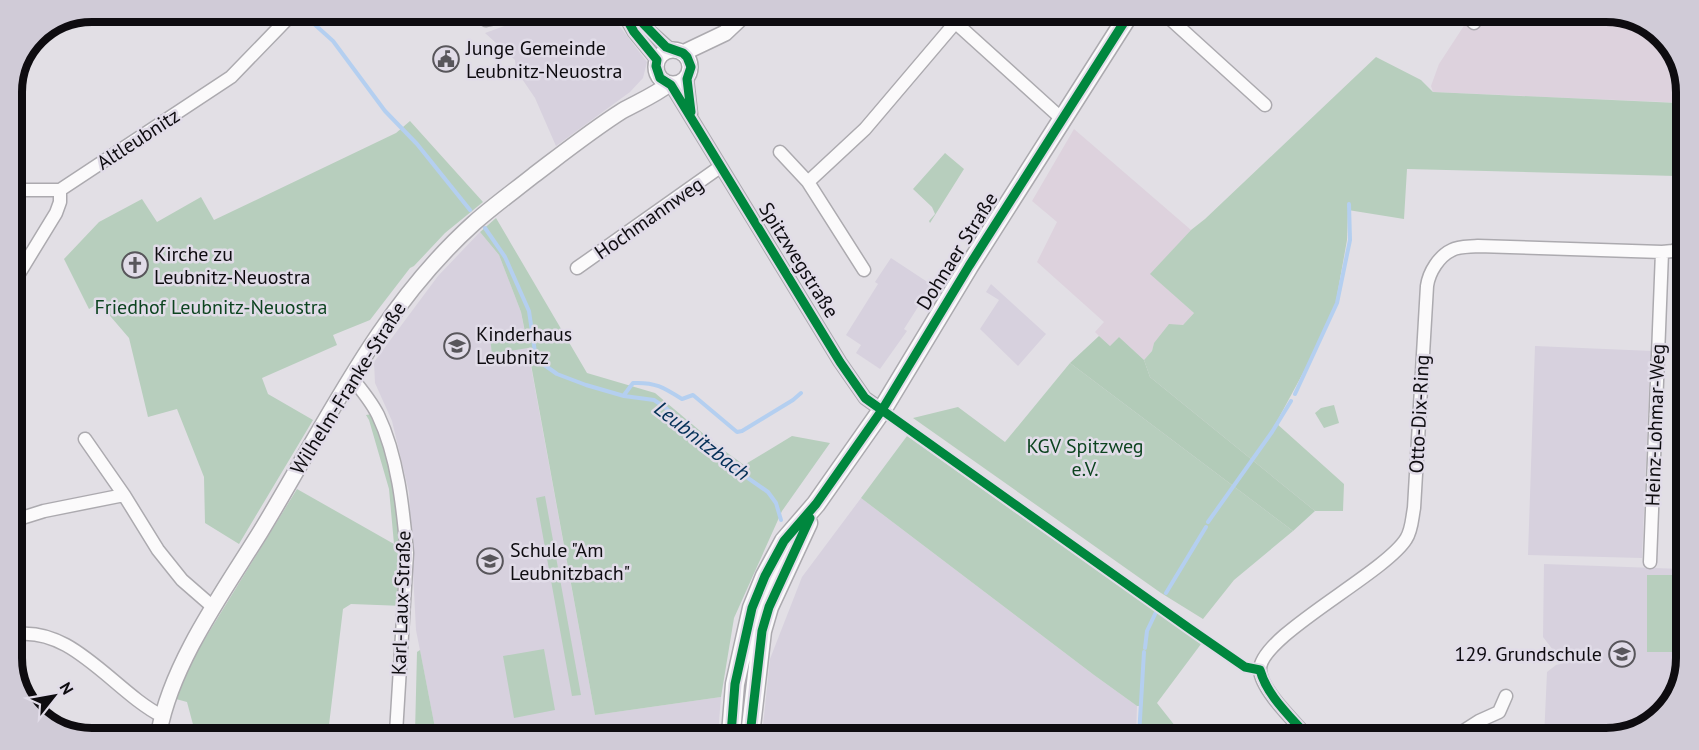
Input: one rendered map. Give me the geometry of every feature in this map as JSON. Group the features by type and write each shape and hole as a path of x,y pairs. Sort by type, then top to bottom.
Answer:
{"main road":[{"name":"Dohnaer Straße","path":"731,728 735,684 752,608 765,576 784,541 816,504 882,410 970,263 1124,22"},
{"name":"Dohnaer Straße","path":"751,728 762,631 769,607 816,504"}],"street":[{"name":"Altleubnitz","path":"60,190 231,77 284,22"},
{"path":"628,22 657,66 664,82 670,84 680,84 737,22"},
{"path":"641,22 677,52 687,57 689,73"},
{"path":"808,182 865,129 949,22"},
{"path":"954,22 1062,119"},
{"path":"1174,22 1265,105"},
{"path":"657,66 661,56 725,33"},
{"name":"Wilhelm-Franke-Straße","path":"623,111 646,87 657,66"},
{"name":"Spitzwegstraße","path":"689,73 693,123"},
{"name":"Wilhelm-Franke-Straße","path":"160,728 179,672 213,607 387,321 436,260 474,223 623,111 670,84"},
{"name":"Spitzwegstraße","path":"670,84 840,362 865,398 882,410"},
{"path":"780,152 808,182 864,270"},
{"name":"Hochmannweg","path":"577,268 720,167"},
{"path":"23,190 60,190 60,202 56,213 23,267"},
{"name":"Otto-Dix-Ring","path":"1300,728 1263,681 1260,670 1262,659 1284,636 1389,557 1406,539 1414,508 1428,276 1436,264 1453,249 1478,246 1662,252 1676,250"},
{"name":"Heinz-Lohmar-Weg","path":"1650,562 1662,252"},
{"name":"Karl-Laux-Straße","path":"351,377 379,416 389,445 405,531 407,553 396,728"},
{"path":"85,439 124,495 158,550 183,580 213,607"},
{"path":"23,518 44,511 124,495"},
{"path":"23,633 44,634 74,649 147,709 162,716"},
{"path":"1468,728 1499,712 1506,696"}],"shaded area":[{"path":"516,22 616,22 647,62 643,78 630,92 556,146 535,98 516,70 515,60 485,33"},
{"path":"1466,22 1606,22 1620,24 1649,37 1665,54 1673,70 1676,103 1433,92 1431,86 1439,64"},
{"path":"1074,129 1191,230 1151,274 1194,313 1183,325 1154,343 1152,351 1144,360 1119,337 1110,346 1099,336 1095,332 1104,322 1037,262 1057,222 1032,201"},
{"path":"480,232 499,255 521,312 595,715 721,697 718,728 435,728 416,630 409,492 392,421 375,383 374,362 438,276"},
{"path":"891,258 932,285 904,329 907,331 880,369 856,353 861,345 846,335 878,284 875,282"},
{"path":"991,284 1046,334 1018,366 980,329 999,300 986,292"},
{"path":"1535,346 1652,351 1642,558 1528,555"},
{"path":"861,498 1137,706 1136,728 763,728 770,659 802,577"},
{"name":"129. Grundschule","path":"1544,564 1676,569 1675,671 1662,700 1645,716 1629,724 1606,728 1544,728 1547,672 1556,665 1564,663 1563,651 1553,650 1543,637"}],"green space":[{"path":"1376,57 1421,80 1433,92 1676,103 1676,176 1407,169 1404,219 1348,210 1347,240 1335,307 1316,349 1276,423 1344,484 1343,511 1315,511 1150,377 1144,360 1152,351 1154,343 1169,324 1183,325 1194,313 1150,274 1191,230"},
{"name":"Friedhof Leubnitz-Neuostra","path":"410,121 483,202 445,233 410,268 370,320 333,335 337,345 262,378 268,394 313,420 239,544 205,523 204,477 177,409 148,417 129,338 99,303 89,309 64,259 99,222 142,199 157,222 201,197 214,220 396,133"},
{"path":"945,153 964,169 930,223 929,221 935,214 932,207 913,189"},
{"path":"496,218 587,373 655,393 744,465 792,436 830,443 782,511 734,618 721,697 595,715 528,348 492,354 490,338 525,332 521,312 499,255 480,232"},
{"path":"1099,336 1110,346 1119,337 1144,360 1150,377 1315,511 1293,531 1070,363"},
{"name":"KGV Spitzweg e.V.","path":"1070,363 1293,531 1234,580 1203,619 1161,593 913,418 958,407 1005,442"},
{"path":"1334,405 1339,423 1324,428 1315,413 1321,408"},
{"path":"366,415 378,416 400,496 404,606 351,604 343,609 329,728 194,728 187,702 176,699 193,658 297,489 394,544 389,489"},
{"name":"KGV Spitzweg e.V.","path":"907,436 1201,644 1157,703 1177,728 1140,728 1141,706 1137,706 1094,675 861,498"},
{"path":"545,496 581,695 572,696 536,498"},
{"path":"1647,575 1676,575 1676,652 1647,652"},
{"path":"544,649 555,710 514,718 503,656"},
{"path":"420,650 435,728 415,728 417,652"}],"waterway":[{"name":"Leubnitzbach","path":"310,22 333,41 385,111 417,144 470,210"},
{"path":"1295,394 1337,303 1350,240 1349,204"},
{"name":"Leubnitzbach","path":"485,228 505,257 529,311 536,359 557,374 586,385 624,396 654,400 666,408 715,455 768,492 776,503 781,520"},
{"path":"624,395 633,383 659,386 682,399 693,395 737,432 793,400 801,393"},
{"path":"1208,522 1272,432 1291,401"},
{"path":"1166,593 1206,527"},
{"path":"1145,648 1147,631 1157,610"},
{"path":"1139,728 1144,652"}],"cycle path":[{"path":"628,22 657,60 656,66 660,78 671,85 840,362 865,398 1245,667 1260,670 1268,689 1300,728"},
{"path":"642,22 666,47 683,53 687,57 691,67 687,79 691,112"},
{"path":"731,728 735,684 752,608 765,576 784,541 816,504 882,410 969,266 1124,22"},
{"path":"751,728 762,631 769,607 810,518"}],"place":[{"name":"Junge Gemeinde Leubnitz-Neuostra","path":"446,59"},
{"name":"Kirche zu Leubnitz-Neuostra","path":"135,265"},
{"name":"Kinderhaus Leubnitz","path":"457,346"},
{"name":"Schule \"Am Leubnitzbach\"","path":"490,561"},
{"name":"129. Grundschule","path":"1622,654"}]}
